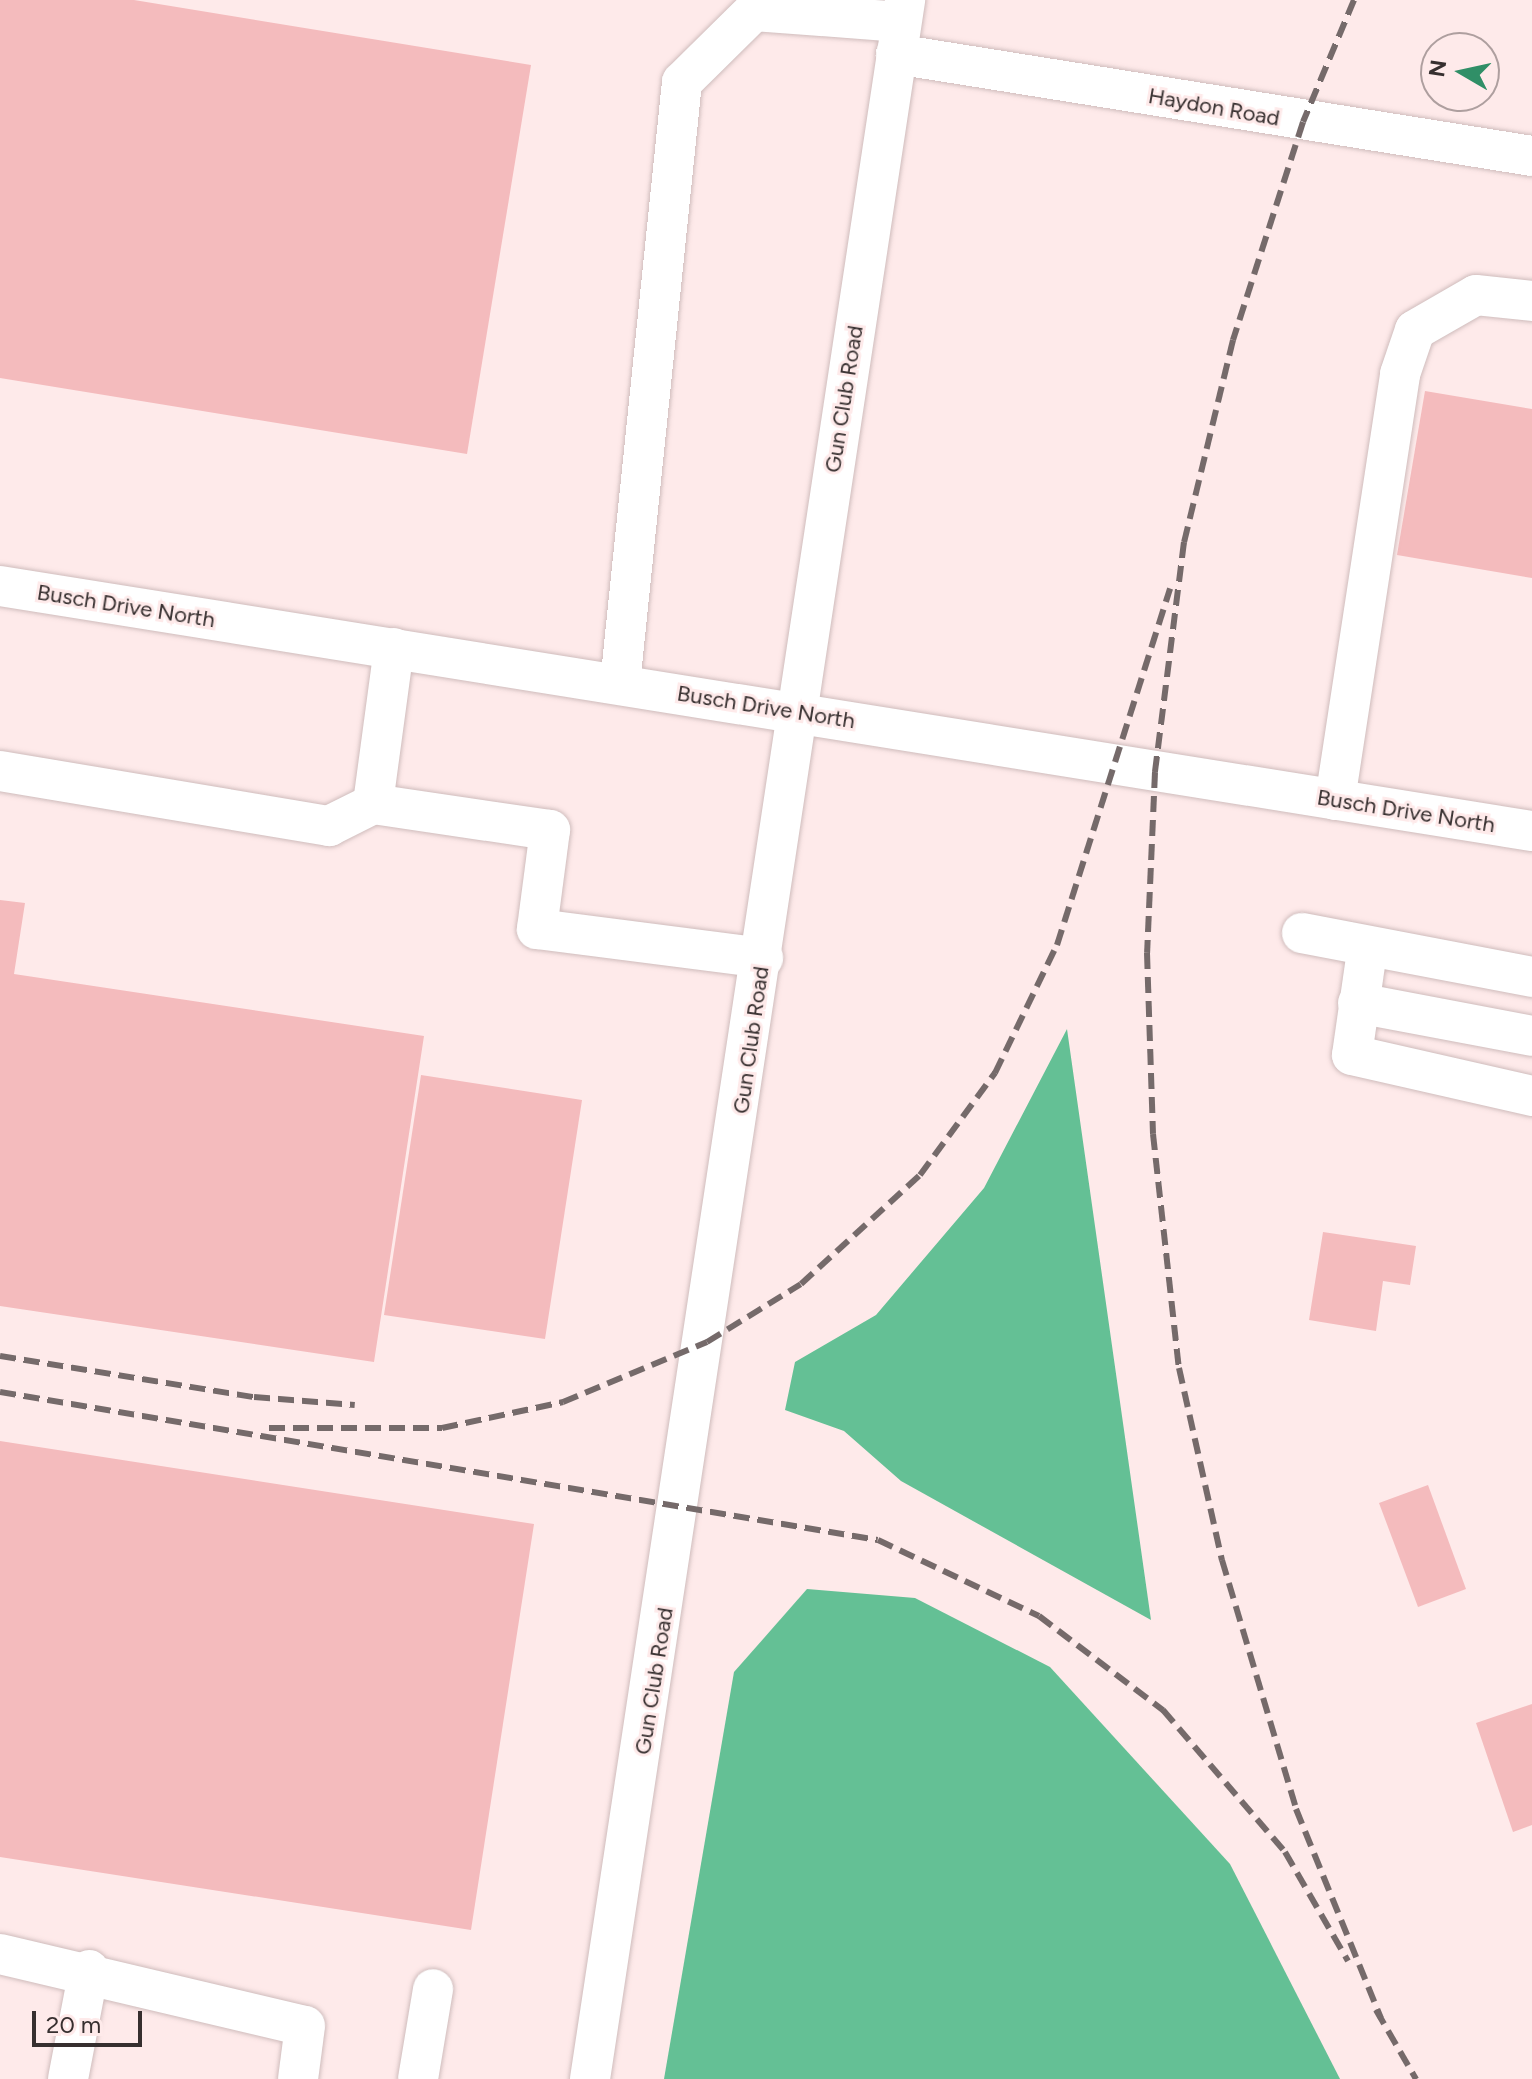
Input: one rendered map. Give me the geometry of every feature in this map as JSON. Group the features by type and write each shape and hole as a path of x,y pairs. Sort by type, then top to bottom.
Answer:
{"street":[{"name":"Haydon Road","path":"620,684 682,82 754,11 901,25 1532,156"},
{"name":"Gun Club Road","path":"590,2079 763,958 901,25"},
{"path":"1335,800 1400,374 1415,330 1476,295 1532,301"},
{"name":"Busch Drive North","path":"0,586 1532,831"},
{"path":"373,804 394,648"},
{"path":"0,771 329,826 373,804 550,830 537,929 763,958"},
{"path":"1302,933 1367,951 1532,977"},
{"path":"1367,951 1352,1055 1532,1096"},
{"path":"1358,1003 1532,1036"},
{"path":"0,1954 89,1970 305,2026 298,2079"},
{"path":"68,2079 89,1970"},
{"path":"418,2079 433,1989"}],"green space":[{"path":"1067,1029 1151,1620 901,1481 844,1431 785,1410 795,1362 876,1315 984,1188"},
{"path":"807,1589 915,1598 1050,1667 1230,1864 1340,2079 664,2079 734,1672"}],"building":[{"path":"0,0 134,0 531,65 467,454 0,378"},
{"path":"1425,391 1532,409 1532,578 1397,555"},
{"path":"0,900 25,903 14,974 424,1036 374,1362 0,1306"},
{"path":"421,1075 582,1100 545,1339 384,1315"},
{"path":"1323,1232 1416,1246 1410,1285 1383,1281 1376,1331 1309,1320"},
{"path":"0,1441 534,1524 471,1930 0,1857"},
{"path":"1428,1485 1466,1589 1418,1607 1379,1503"},
{"path":"1532,1704 1532,1825 1513,1832 1476,1723"}],"railway":[{"path":"1354,0 1303,122 1233,340 1184,542 1155,772 1147,953 1153,1134 1179,1368 1222,1560 1296,1809 1381,2018"},
{"path":"269,1428 442,1428 563,1402 707,1342 801,1284 920,1175 995,1073 1057,945 1170,588"},
{"path":"0,1356 254,1397 355,1405"},
{"path":"0,1392 878,1540 1039,1616 1163,1710 1285,1852 1348,1961"},
{"path":"1376,2010 1416,2079"}]}
